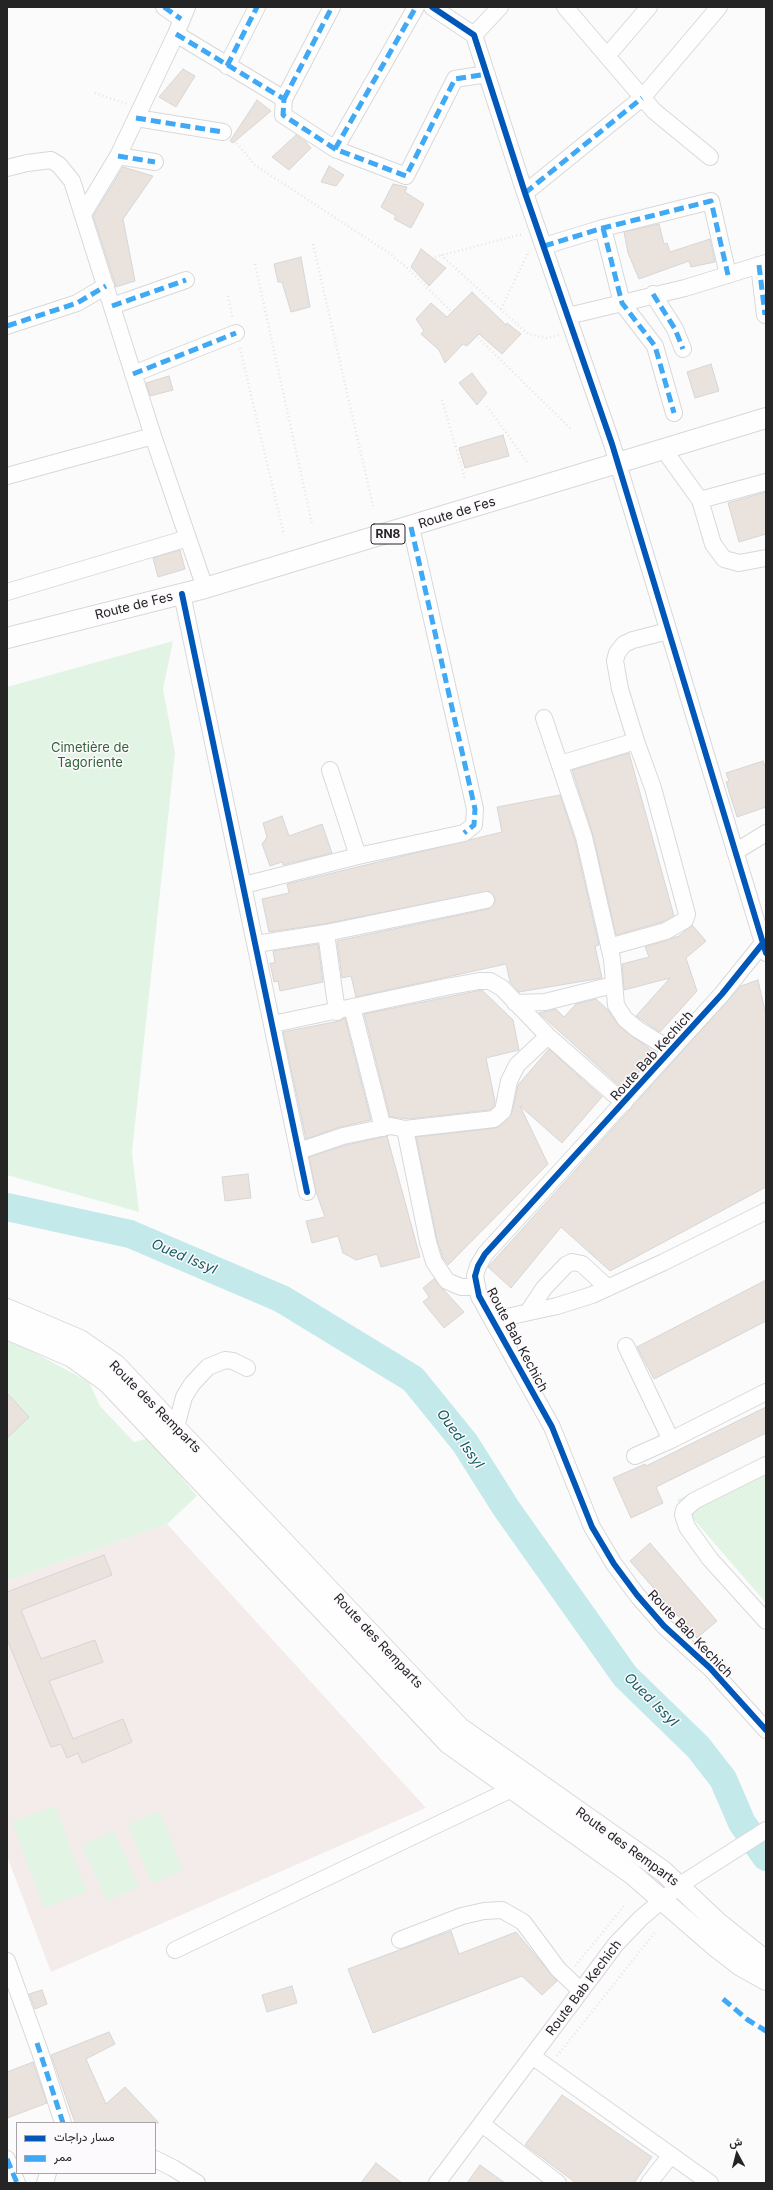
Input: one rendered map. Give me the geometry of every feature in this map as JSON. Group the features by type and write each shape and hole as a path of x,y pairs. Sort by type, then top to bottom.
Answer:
{"main road":[{"name":"Route de Fes","path":"7,638 205,588 411,527 766,418"},
{"name":"Route des Remparts","path":"7,1309 69,1335 103,1355 116,1365 460,1728 663,1871 680,1885 717,1922 766,1961"},
{"name":"Route des Remparts","path":"7,1329 53,1348 92,1370 107,1382 442,1737 512,1789 632,1874 741,1966 766,1980"}],"street":[{"path":"164,7 182,20 227,66 284,100"},
{"path":"227,66 257,7"},
{"path":"332,7 284,100 283,115 335,149 406,176 455,79 487,74"},
{"path":"335,149 416,7"},
{"path":"432,7 474,35 525,193 618,464 765,948"},
{"path":"474,35 500,7"},
{"path":"607,56 649,7"},
{"path":"525,193 642,98 719,7"},
{"path":"568,8 654,111 710,157"},
{"path":"84,214 118,156 182,20"},
{"path":"139,113 223,132"},
{"path":"118,156 155,162"},
{"path":"7,168 42,160 51,160 59,165 72,181 84,214 153,436 205,588"},
{"path":"544,246 603,228 711,201 728,275"},
{"path":"603,228 622,303 655,346 674,413"},
{"path":"568,316 728,275 762,264 765,314"},
{"path":"112,306 186,280"},
{"path":"7,326 77,303 106,286"},
{"path":"653,294 675,329 683,349"},
{"path":"133,374 236,333"},
{"path":"7,476 153,436"},
{"path":"664,450 700,500 713,544 724,559 738,562 766,558"},
{"path":"700,500 766,482"},
{"path":"244,885 358,856 464,833 472,828 476,819 463,752 411,527"},
{"path":"7,592 188,538"},
{"path":"182,594 307,1192"},
{"path":"609,948 666,931 685,920 687,914 653,788 636,741 620,689 615,662 617,653 624,644 633,640 668,631"},
{"path":"544,718 584,837 609,948 616,1006 625,1019 637,1029 671,1050"},
{"path":"560,764 636,741"},
{"path":"330,770 358,856"},
{"path":"735,852 766,833"},
{"path":"256,944 326,933 486,900"},
{"path":"326,933 344,1010 383,1128"},
{"name":"Route Bab Kechich","path":"765,948 485,1254 478,1266 475,1276 476,1287 552,1427 592,1527 614,1564 637,1595 664,1626 710,1668 766,1730"},
{"path":"273,1024 479,981 497,983 548,1036 624,1103"},
{"path":"515,1003 545,1002 613,985"},
{"path":"298,1151 344,1136 391,1126 405,1129 475,1123 498,1116 502,1111 509,1082 515,1070 548,1036"},
{"path":"405,1129 434,1262 448,1281 461,1287 476,1287"},
{"path":"493,1320 557,1306 608,1288 766,1211"},
{"path":"528,1312 544,1288 566,1265 572,1262 582,1264 608,1288"},
{"path":"626,1346 671,1440"},
{"path":"166,1445 176,1427 184,1397 192,1384 208,1367 225,1360 233,1361 247,1368"},
{"path":"635,1456 671,1440 766,1392"},
{"path":"766,1465 694,1501 684,1510 683,1515 687,1527 710,1559 766,1620"},
{"path":"175,1950 512,1789"},
{"name":"Route Bab Kechich","path":"437,2183 616,1944 661,1900 680,1885 710,1864 766,1830"},
{"path":"400,1940 462,1916 484,1911 502,1910 523,1922 558,1969 581,1991"},
{"path":"7,1961 37,2043 63,2122"},
{"path":"532,2056 710,2183"},
{"path":"482,2124 558,2183"},
{"path":"649,2183 671,2155"},
{"path":"156,2160 197,2183"},
{"path":"8,2162 17,2183"}],"path":[{"path":"95,94 139,113"},
{"path":"223,132 231,136 255,165 389,252 572,430"},
{"path":"431,258 538,230"},
{"path":"501,310 538,230"},
{"path":"313,244 372,506"},
{"path":"440,255 528,334 547,338 573,331"},
{"path":"254,264 312,524"},
{"path":"228,296 284,535"},
{"path":"442,400 465,479"},
{"path":"487,406 527,462"},
{"path":"574,1968 624,1906"},
{"path":"556,2058 656,1931"}],"shaded area":[{"path":"167,1524 426,1808 51,1972 7,1856 7,1581"}],"green space":[{"name":"Cimetière de Tagoriente","path":"173,641 163,689 175,753 132,1152 139,1212 7,1175 7,687"},
{"path":"7,1338 89,1382 100,1406 134,1442 149,1438 197,1496 167,1524 7,1581"},
{"path":"766,1457 766,1603 677,1500"},
{"path":"55,1806 87,1892 44,1908 12,1822"},
{"path":"160,1811 183,1871 151,1883 128,1824"},
{"path":"114,1831 139,1887 107,1901 82,1845"}],"building":[{"path":"183,69 195,76 176,107 159,97"},
{"path":"257,100 271,111 233,143 230,141"},
{"path":"296,135 306,142 311,148 289,170 272,157"},
{"path":"329,166 344,175 336,186 321,182"},
{"path":"123,167 153,176 123,219 135,281 116,287 93,216"},
{"path":"393,184 407,187 405,192 424,204 411,228 394,219 396,216 381,207"},
{"path":"659,224 664,244 667,243 670,252 710,239 715,262 691,267 689,261 639,279 628,253 624,232"},
{"path":"421,249 446,268 429,286 411,267"},
{"path":"301,257 310,307 291,312 282,282 278,282 274,264"},
{"path":"472,292 506,325 507,323 521,334 502,354 479,334 467,346 463,344 445,363 439,350 421,334 424,331 416,319 431,303 447,317"},
{"path":"711,364 719,391 695,398 687,372"},
{"path":"472,373 487,393 477,405 459,383"},
{"path":"169,376 173,390 150,396 146,383"},
{"path":"503,435 509,456 465,468 459,448"},
{"path":"766,492 766,534 739,542 728,503"},
{"path":"180,550 185,569 158,577 153,558"},
{"path":"629,753 674,916 662,922 616,935 593,835 572,770"},
{"path":"763,761 766,769 766,807 737,817 726,782 729,781 726,773"},
{"path":"560,795 575,840 599,945 595,946 602,978 519,992 510,982 506,964 356,997 351,976 342,978 337,941 488,909 495,903 495,898 489,891 324,924 269,932 262,899 289,893 287,884 502,832 497,807"},
{"path":"282,816 289,836 322,824 332,853 283,865 282,862 270,866 262,844 267,837 263,823"},
{"path":"692,925 706,941 686,958 697,991 660,1032 636,1016 670,978 624,990 622,964 649,957 645,947 679,936"},
{"path":"318,944 323,982 280,991 278,981 274,982 270,963 275,963 273,951"},
{"path":"758,980 766,1015 766,1187 610,1271 561,1227 511,1288 488,1267 741,986"},
{"path":"482,990 513,1020 519,1050 486,1058 495,1101 494,1106 490,1110 409,1119 390,1117 364,1014"},
{"path":"596,999 608,1010 619,1026 655,1053 623,1089 539,1013 556,1009 564,1017 576,1004"},
{"path":"345,1018 371,1120 340,1127 306,1139 283,1032 339,1021"},
{"path":"549,1049 602,1097 562,1143 520,1106 548,1164 448,1265 443,1258 437,1240 416,1137 495,1128 500,1126 512,1113 518,1085"},
{"path":"387,1136 420,1257 381,1267 377,1254 356,1260 343,1253 338,1236 312,1243 306,1221 325,1217 316,1192 309,1157 346,1145"},
{"path":"248,1174 251,1198 225,1201 222,1177"},
{"path":"434,1279 464,1312 444,1328 423,1302 429,1297 423,1288"},
{"path":"766,1280 766,1321 654,1379 637,1347"},
{"path":"7,1393 29,1417 7,1438"},
{"path":"766,1407 766,1433 656,1487 663,1503 631,1518 613,1478 645,1464 646,1466"},
{"path":"650,1543 717,1621 697,1638 630,1561"},
{"path":"104,1555 112,1575 21,1610 41,1659 95,1640 103,1662 49,1681 73,1739 123,1719 132,1742 82,1763 78,1753 67,1758 61,1744 51,1747 7,1639 7,1592"},
{"path":"451,1931 459,1954 516,1932 557,1981 542,1995 522,1976 373,2033 348,1969"},
{"path":"292,1986 297,2003 267,2012 262,1995"},
{"path":"42,1990 47,2004 35,2009 29,1994"},
{"path":"109,2032 115,2044 86,2059 106,2104 125,2087 159,2123 75,2122 51,2055"},
{"path":"33,2062 47,2103 7,2118 7,2072"},
{"path":"562,2095 652,2157 634,2183 576,2183 525,2145"},
{"path":"376,2163 402,2183 361,2183"},
{"path":"480,2165 505,2183 467,2183"}],"waterway":[{"name":"Oued Issyl","path":"7,1207 130,1234 282,1299 413,1379 465,1443 506,1508 625,1676 698,1747 723,1779 742,1823 766,1857"}],"marked path":[{"path":"164,7 181,19"},
{"path":"227,66 257,7"},
{"path":"284,99 332,7"},
{"path":"335,149 416,7"},
{"path":"176,34 284,99 283,115 335,149 406,176 455,79 487,74"},
{"path":"525,193 642,98"},
{"path":"136,118 223,132"},
{"path":"118,156 155,162"},
{"path":"544,246 603,228 711,201 728,275"},
{"path":"603,228 622,303 655,346 674,413"},
{"path":"759,265 765,315"},
{"path":"112,306 186,280"},
{"path":"7,326 77,303 106,286"},
{"path":"653,294 675,329 683,349"},
{"path":"133,374 236,333"},
{"path":"411,527 475,809 474,825 464,833"},
{"path":"723,1999 748,2020 766,2031"},
{"path":"37,2043 63,2122"},
{"path":"7,2159 17,2183"}],"cycle path":[{"path":"432,7 474,35 525,193 612,444 766,953"},
{"path":"182,594 307,1192"},
{"path":"763,943 722,994 485,1254 478,1266 475,1276 479,1296 552,1427 592,1527 614,1564 637,1595 664,1626 710,1668 766,1730"}]}
